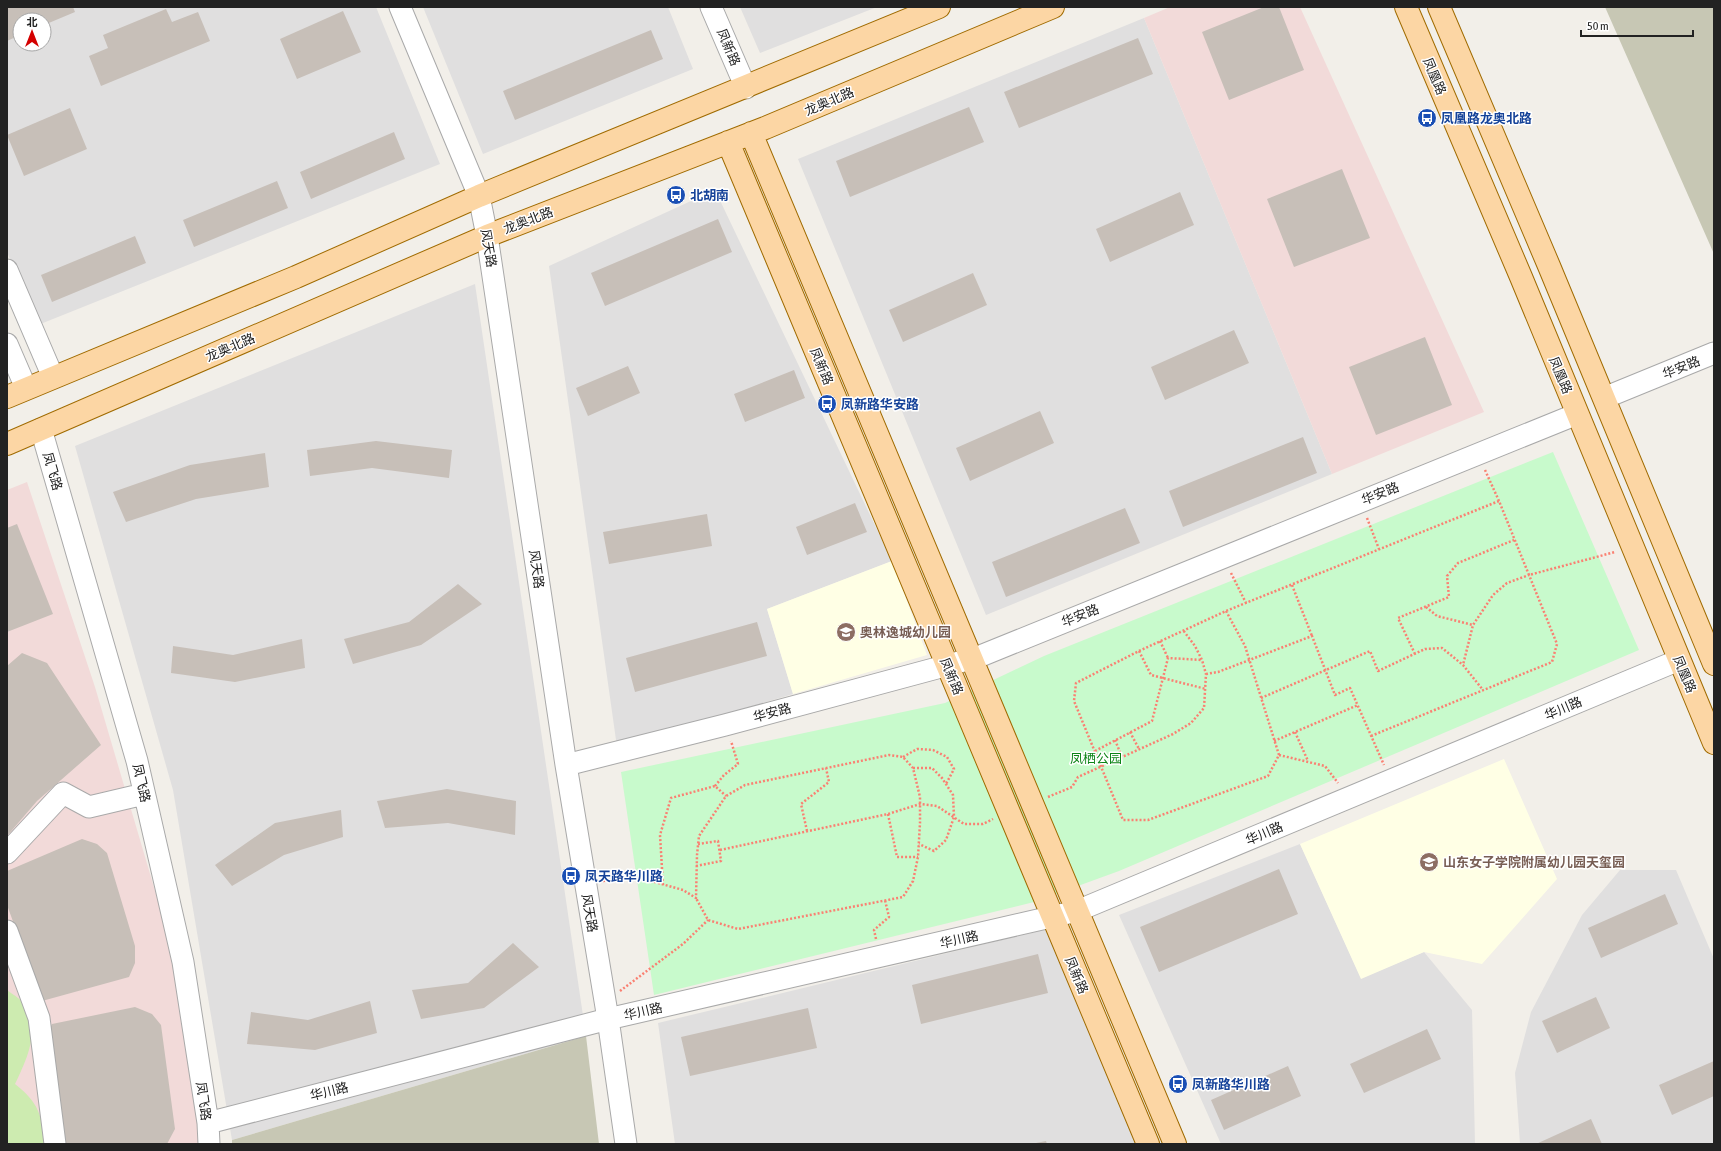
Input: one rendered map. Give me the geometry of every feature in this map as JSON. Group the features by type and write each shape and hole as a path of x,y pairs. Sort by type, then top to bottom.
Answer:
{"main road":[{"path":"16,392 296,277 479,196 746,88 939,7"},
{"name":"龙奥北路","path":"7,444 488,236 751,133 1053,7"},
{"name":"凤凰路","path":"1406,7 1714,743"},
{"path":"1439,7 1711,649"},
{"path":"751,133 1175,1144"},
{"name":"凤新路","path":"728,142 1148,1144"}],"street":[{"name":"风天路","path":"400,7 479,196 488,236 566,765 626,1144"},
{"name":"凤新路","path":"711,7 746,88"},
{"path":"7,270 53,377"},
{"path":"7,344 16,392"},
{"name":"华安路","path":"1604,398 1714,353"},
{"name":"华安路","path":"566,765 971,658 1577,414"},
{"name":"凤飞路","path":"41,429 137,761 183,962 210,1144"},
{"name":"华川路","path":"208,1123 606,1011 1077,911 1679,660"},
{"path":"7,853 63,793 89,807 144,794"},
{"path":"7,931 39,1018 55,1144"}],"path":[{"path":"1371,736 1552,662 1557,644 1489,478"},
{"path":"1226,611 1245,646 1279,755 1268,776 1148,820 1123,820 1074,701 1076,683 1139,651 1226,611 1499,501"},
{"path":"1370,525 1379,549"},
{"path":"1415,654 1398,618 1449,597 1447,576 1458,563 1514,540"},
{"path":"1463,665 1474,625 1493,595 1507,583 1529,575 1633,547"},
{"path":"1234,580 1246,603"},
{"path":"1292,585 1335,694 1350,688 1391,780"},
{"path":"1426,607 1437,616 1474,625"},
{"path":"1032,803 1072,787 1078,777 1173,734 1191,723 1204,708 1206,674 1202,660 1183,630"},
{"path":"1206,674 1218,672 1249,661 1312,636"},
{"path":"1095,751 1152,721 1168,658 1160,641"},
{"path":"1261,698 1370,651 1378,671 1425,649 1442,648 1463,665 1483,690"},
{"path":"1139,651 1151,675 1206,689"},
{"path":"1168,658 1202,660"},
{"path":"1274,741 1358,705"},
{"path":"1130,732 1139,749"},
{"path":"1295,732 1308,762"},
{"path":"1115,740 1122,757"},
{"path":"663,885 660,835 671,798 715,786 724,775 738,764 733,748"},
{"path":"903,757 913,768 920,797 918,857 913,881 903,897 738,929 708,920 696,898 696,866 699,836 726,796 745,785 889,755 903,757 917,749 933,750 947,757 954,769 946,784"},
{"path":"1279,755 1325,766 1336,779"},
{"path":"807,831 801,804 829,782 826,768"},
{"path":"913,768 932,768 946,784 953,795 954,817 946,840 934,851 919,844"},
{"path":"715,786 726,796"},
{"path":"720,850 888,814 920,804 937,806 964,824 983,824 1009,812"},
{"path":"888,814 897,857 918,857"},
{"path":"696,866 721,861 718,840 698,844"},
{"path":"585,883 637,877 683,890 696,898"},
{"path":"877,941 874,930 889,917 885,900"},
{"path":"606,1011 683,944 708,920"}],"shaded area":[{"path":"7,7 376,7 440,164 38,325 7,252"},
{"path":"423,7 668,7 693,69 483,154"},
{"path":"740,7 877,7 760,53"},
{"path":"1170,7 1300,7 1484,412 1332,474 1144,18"},
{"path":"1605,7 1714,7 1714,254"},
{"path":"1144,18 1332,474 986,615 798,159"},
{"path":"715,190 892,561 767,609 793,694 617,747 549,266"},
{"path":"475,284 586,1036 232,1140 173,790 75,446"},
{"path":"27,482 95,687 181,979 200,1144 7,1144 7,490"},
{"name":"奥林逸城幼儿园","path":"892,561 927,655 793,694 767,609"},
{"name":"山东女子学院附属幼儿园天玺园","path":"1504,759 1557,879 1482,964 1424,952 1361,979 1300,844"},
{"path":"1300,844 1361,978 1424,952 1472,1010 1475,1144 1221,1144 1119,915"},
{"path":"1620,870 1676,870 1714,959 1714,1144 1520,1144 1515,1073 1531,1012 1582,915"},
{"path":"1064,925 1152,1144 675,1144 658,1023"},
{"path":"586,1036 599,1144 232,1144 232,1140"}],"green space":[{"name":"凤栖公园","path":"1553,452 1639,650 1119,871 1034,902 654,995 621,772 945,703 1044,656"},
{"path":"7,990 24,1003 31,1018 32,1038 30,1047 15,1084 29,1097 38,1110 46,1144 7,1144"}],"building":[{"path":"7,7 73,7 75,12 52,22 52,12 12,12 12,39 7,41"},
{"path":"1264,7 1279,7 1304,70 1229,100 1202,32"},
{"path":"166,9 172,22 198,12 210,41 101,86 89,56 108,48 103,35"},
{"path":"343,11 361,52 297,79 280,39"},
{"path":"651,30 663,59 515,120 503,91"},
{"path":"1138,38 1153,74 1019,128 1004,92"},
{"path":"969,107 984,142 850,197 836,161"},
{"path":"70,108 87,149 24,176 7,135"},
{"path":"394,132 405,159 311,199 300,172"},
{"path":"1342,169 1370,238 1294,267 1267,199"},
{"path":"277,181 288,208 194,247 183,220"},
{"path":"1180,192 1194,225 1110,262 1096,229"},
{"path":"718,219 732,252 605,306 591,273"},
{"path":"135,236 146,263 52,302 41,275"},
{"path":"973,273 987,305 903,342 889,310"},
{"path":"1234,330 1249,363 1165,400 1151,367"},
{"path":"1425,337 1452,405 1376,435 1349,367"},
{"path":"628,366 640,393 588,416 576,388"},
{"path":"794,370 805,398 745,422 734,394"},
{"path":"1040,411 1054,443 970,481 956,448"},
{"path":"1303,437 1317,473 1183,527 1169,491"},
{"path":"376,441 452,450 449,478 372,468 310,476 307,450"},
{"path":"265,453 269,487 196,499 126,522 113,492 190,465"},
{"path":"855,503 867,532 807,555 796,527"},
{"path":"1125,508 1140,543 1006,597 992,562"},
{"path":"707,514 712,546 609,564 603,532"},
{"path":"17,524 53,614 7,632 7,528"},
{"path":"458,584 482,604 421,645 353,664 344,639 409,622"},
{"path":"757,622 767,656 635,692 626,658"},
{"path":"302,639 305,668 235,682 171,673 173,646 233,655"},
{"path":"22,653 47,663 101,745 37,801 7,836 7,666"},
{"path":"447,789 516,801 515,835 448,823 385,828 377,801"},
{"path":"341,810 343,837 284,855 232,886 215,865 275,823"},
{"path":"82,839 97,844 107,853 135,946 135,963 129,977 42,1001 7,905 7,871"},
{"path":"1279,869 1298,914 1159,972 1140,927"},
{"path":"1665,894 1678,924 1601,958 1588,928"},
{"path":"513,943 539,967 484,1008 421,1019 412,990 468,983"},
{"path":"1038,954 1048,993 921,1024 912,985"},
{"path":"1596,997 1610,1028 1557,1053 1542,1021"},
{"path":"370,1001 377,1033 315,1050 247,1044 251,1012 308,1020"},
{"path":"135,1007 152,1014 161,1025 175,1129 167,1144 64,1144 48,1032 52,1024"},
{"path":"808,1008 817,1048 690,1076 681,1037"},
{"path":"1427,1029 1441,1059 1364,1093 1350,1064"},
{"path":"1714,1061 1714,1096 1672,1115 1659,1085"},
{"path":"1288,1066 1301,1096 1224,1130 1211,1100"},
{"path":"1591,1119 1602,1144 1536,1144"},
{"path":"1046,1141 1047,1144 1036,1144 1036,1143"}],"place":[{"name":"凤凰路龙奥北路","path":"1427,118"},
{"name":"北胡南","path":"676,195"},
{"name":"凤新路华安路","path":"827,404"},
{"name":"奥林逸城幼儿园","path":"846,632"},
{"name":"山东女子学院附属幼儿园天玺园","path":"1429,862"},
{"name":"凤天路华川路","path":"571,876"},
{"name":"凤新路华川路","path":"1178,1084"}]}
